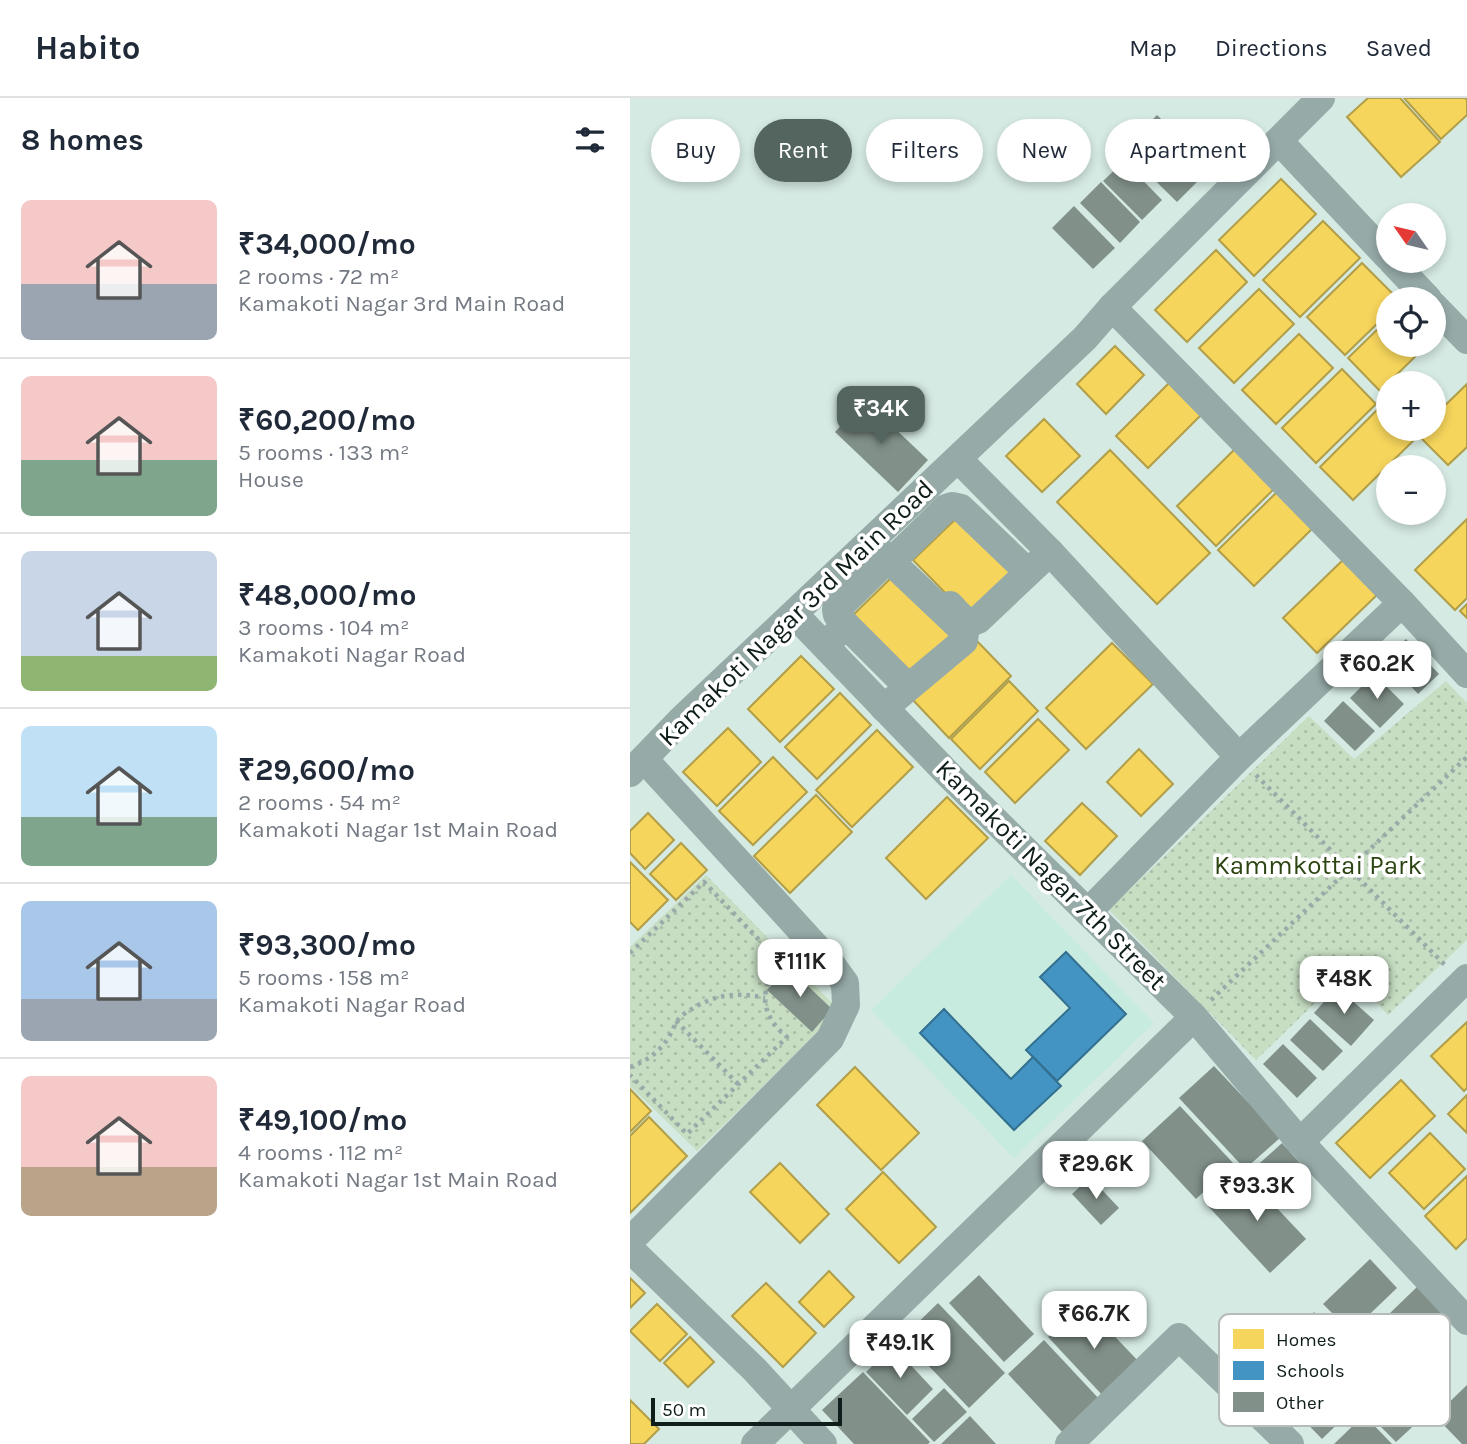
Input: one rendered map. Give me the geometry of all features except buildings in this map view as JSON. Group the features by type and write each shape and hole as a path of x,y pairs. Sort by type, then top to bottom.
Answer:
{"street":[{"name":"Kamakoti Nagar 3rd Main Road","path":"637,766 681,720 794,614 884,547 958,459 1085,338 1112,307 1279,141 1315,100"},
{"path":"1279,141 1376,244"},
{"path":"1403,273 1417,287"},
{"path":"1112,307 1402,603 1467,674"},
{"path":"1446,319 1467,341"},
{"path":"958,459 1050,552 1239,757"},
{"path":"908,687 846,625 836,610 884,547 953,506 961,508 1028,572"},
{"path":"884,547 967,622 972,623 1050,552"},
{"path":"884,547 965,632 964,641 884,708"},
{"path":"1089,911 1239,757 1402,603"},
{"name":"Kamakoti Nagar 7th Street","path":"794,614 947,774 1194,1017 1300,1142 1467,1321"},
{"path":"825,645 846,625"},
{"path":"630,1241 830,1039 846,1005 845,983 819,951 637,766"},
{"path":"1300,1142 1466,983"},
{"path":"755,1444 1194,1017"},
{"path":"630,1249 755,1370 823,1444"},
{"path":"1069,1444 1179,1336 1219,1375"},
{"path":"1272,1426 1290,1444"}],"path":[{"path":"1239,757 1466,983"},
{"path":"1194,1017 1467,757"},
{"path":"630,953 704,882 781,962 769,978 765,998 771,1020 787,1037 687,1134 630,1075"},
{"path":"630,1067 654,1054 671,1034 676,1021 701,1003 732,995 765,998"},
{"path":"676,1021 762,1108"}],"shaded area":[{"path":"1011,875 1154,1023 1014,1158 871,1010"}],"green space":[{"name":"Kammkottai Park","path":"1446,681 1467,703 1467,940 1388,1015 1347,972 1256,1060 1109,910 1309,716 1354,759"},
{"path":"706,875 840,1011 697,1151 630,1086 630,947"}]}
